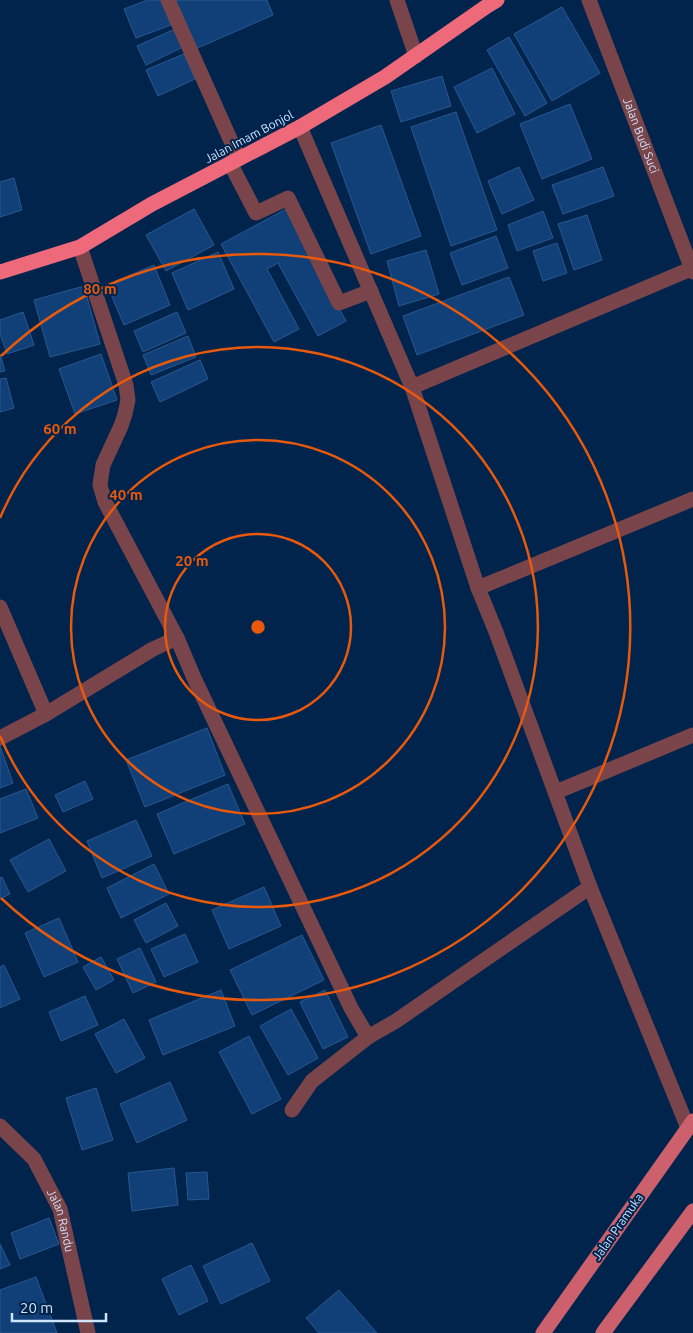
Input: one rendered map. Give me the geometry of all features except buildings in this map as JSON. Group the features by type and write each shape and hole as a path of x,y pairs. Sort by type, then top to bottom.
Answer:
{"highway":[{"name":"Jalan Imam Bonjol","path":"0,272 80,247 152,204 300,127 385,77 497,0"}],"main road":[{"name":"Jalan Pramuka","path":"543,1333 690,1124"},
{"path":"603,1333 693,1211"}],"street":[{"path":"168,0 256,212 288,198 339,303 370,290"},
{"path":"397,0 416,56"},
{"name":"Jalan Budi Suci","path":"589,0 693,269"},
{"path":"300,127 412,387 478,588 590,887 690,1124"},
{"path":"80,247 126,385 128,400 121,426 103,465 100,485 105,502 177,638 194,678 351,1008 368,1037"},
{"path":"412,387 693,269"},
{"path":"478,588 693,499"},
{"path":"0,607 46,714"},
{"path":"0,738 46,714 153,649 177,638"},
{"path":"556,792 693,735"},
{"path":"292,1110 312,1081 368,1037 396,1021 590,887"},
{"name":"Jalan Randu","path":"0,1126 34,1159 60,1209 88,1333"}]}
